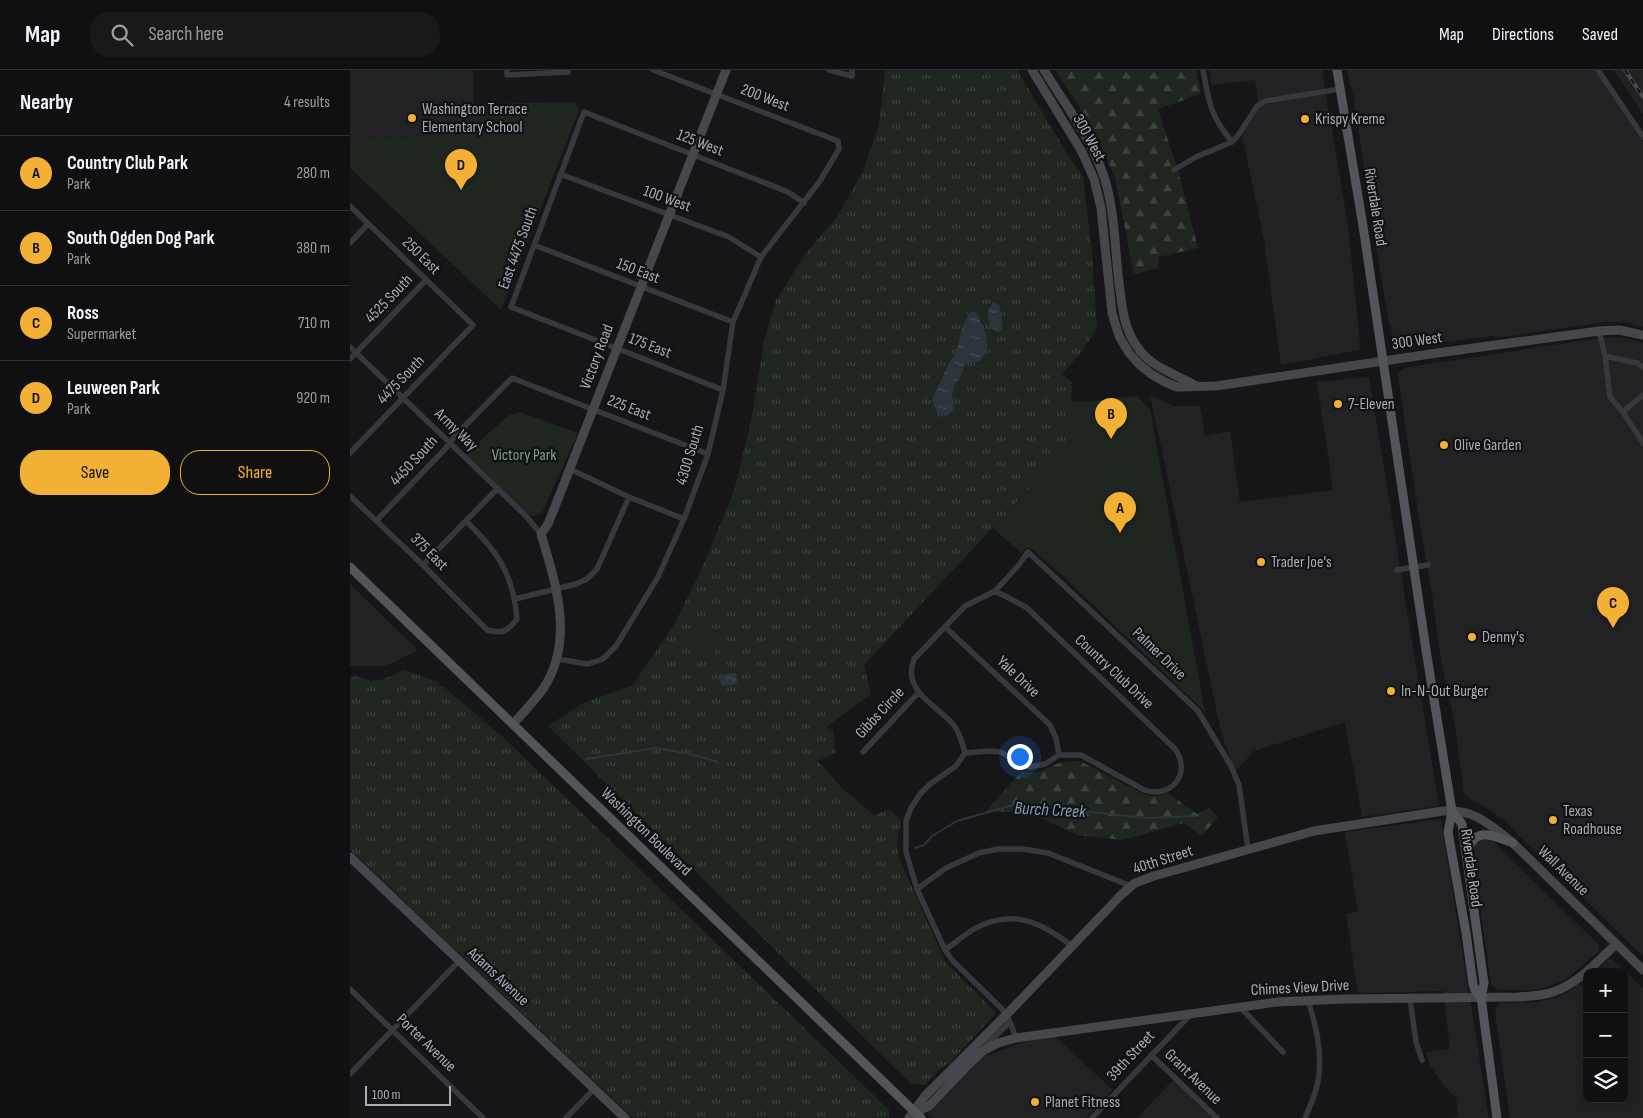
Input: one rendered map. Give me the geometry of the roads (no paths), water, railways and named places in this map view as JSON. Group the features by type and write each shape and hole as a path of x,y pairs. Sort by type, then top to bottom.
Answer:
{"main road":[{"name":"Victory Road","path":"541,534 548,524 570,469 726,70"},
{"name":"300 West","path":"1032,70 1079,146 1094,179 1100,208 1112,313 1121,341 1135,361 1156,377 1177,387 1225,385 1600,331 1618,330 1643,335"},
{"name":"300 West","path":"1044,70 1091,147 1104,176 1111,211 1122,311 1130,336 1153,363 1196,386"},
{"name":"Riverdale Road","path":"1337,70 1415,572"},
{"path":"513,724 543,689 557,659 560,643 561,624 554,579 541,534"},
{"name":"Washington Boulevard","path":"350,567 915,1116"},
{"path":"1415,572 1452,811"},
{"name":"Riverdale Road","path":"1452,811 1462,824 1484,979 1481,997 1497,1118"},
{"name":"Riverdale Road","path":"1452,811 1448,832 1474,990 1481,997"},
{"name":"40th Street","path":"915,1116 925,1096 1008,1018 1072,946 1131,886 1154,876 1314,831 1452,811"},
{"name":"Wall Avenue","path":"1452,811 1462,811 1474,815 1513,843 1643,970"},
{"path":"1466,854 1471,840 1479,835 1493,836 1513,843"},
{"name":"Adams Avenue","path":"350,858 625,1118"},
{"name":"Chimes View Drive","path":"975,1058 992,1046 1016,1038 1239,1006 1308,1000 1518,997 1540,995 1560,990 1574,982 1616,944"},
{"name":"40th Street","path":"915,1116 929,1106 975,1058"}],"street":[{"name":"200 West","path":"653,70 838,141"},
{"path":"829,70 852,73"},
{"path":"1203,70 1209,104 1213,115 1232,142"},
{"path":"1598,70 1643,137"},
{"path":"507,72 568,71"},
{"path":"1174,170 1196,157 1232,142 1257,106 1265,101 1340,88"},
{"name":"125 West","path":"584,112 788,192 804,203"},
{"name":"East 4475 South","path":"511,307 584,112"},
{"name":"4300 South","path":"557,659 588,664 604,659 616,646 658,577 684,519 708,454 723,390 733,322 761,257 820,181 839,149 838,141"},
{"name":"100 West","path":"560,174 729,237 761,257"},
{"name":"250 East","path":"350,206 473,325"},
{"path":"350,243 368,224"},
{"name":"150 East","path":"534,244 733,322"},
{"name":"4525 South","path":"350,359 426,280"},
{"name":"175 East","path":"511,307 723,390"},
{"name":"4475 South","path":"350,453 473,325"},
{"path":"1600,331 1610,397 1623,412 1643,442"},
{"name":"Army Way","path":"350,347 524,515 541,534"},
{"path":"1605,356 1638,363 1643,367"},
{"name":"225 East","path":"512,378 708,454"},
{"name":"4450 South","path":"377,520 512,378"},
{"path":"1623,412 1643,395"},
{"path":"570,469 629,497 684,519"},
{"path":"423,565 497,489"},
{"name":"375 East","path":"350,496 377,520 487,630 499,633 509,630 517,619 515,599"},
{"path":"466,521 497,554 506,569 515,599 576,584 587,579 596,569 629,497"},
{"name":"Palmer Drive","path":"995,591 1028,552 1198,711 1231,766 1239,785 1248,849"},
{"path":"1398,570 1415,572 1428,565"},
{"path":"995,591 965,606 914,659 910,675 912,683 918,692 954,726 962,740 965,753 956,766 930,784 920,794 911,808 906,821 906,852 917,890 945,950 953,961 1008,1018 1016,1038"},
{"name":"Country Club Drive","path":"965,753 1002,752 1020,764 1029,767 1046,764 1059,755 1081,755 1152,793 1161,792 1175,784 1182,769 1180,756 1175,749 1026,607 995,591"},
{"name":"Yale Drive","path":"945,626 1050,725 1056,738 1059,755"},
{"name":"Gibbs Circle","path":"863,752 918,692"},
{"path":"917,890 946,868 978,853 998,849 1048,852 1131,886"},
{"path":"945,950 974,929 1009,919 1026,920 1042,925 1072,946"},
{"path":"350,1074 459,961"},
{"name":"Porter Avenue","path":"350,989 483,1118"},
{"path":"1410,999 1416,1042 1422,1060"},
{"path":"1305,1118 1318,1081 1320,1061 1317,1034 1308,1000"},
{"path":"1239,1006 1283,1052"},
{"name":"39th Street","path":"1092,1118 1192,1013"},
{"name":"40th Street","path":"975,1058 1008,1018"},
{"name":"Grant Avenue","path":"1150,1055 1217,1118"},
{"path":"566,1118 594,1089"}],"water":[{"path":"994,302 999,305 1003,327 999,332 992,329 988,319 989,308"},
{"path":"972,312 977,313 985,332 986,349 980,361 966,364 953,389 952,412 944,417 937,413 932,400 949,363 956,353 963,325"},
{"path":"736,673 738,684 721,686 719,675"}],"waterway":[{"name":"Burch Creek","path":"586,759 656,748 690,754 718,762"},
{"name":"Burch Creek","path":"915,848 924,845 932,836 957,821 1017,804 1146,818 1195,816"}],"railway":[{"path":"1625,70 1643,97"}],"place":[{"name":"Washington Terrace Elementary School","path":"412,118"},
{"name":"Krispy Kreme","path":"1305,119"},
{"name":"Leuween Park","path":"461,190"},
{"name":"7-Eleven","path":"1338,404"},
{"name":"South Ogden Dog Park","path":"1111,439"},
{"name":"Olive Garden","path":"1444,445"},
{"name":"Country Club Park","path":"1120,533"},
{"name":"Trader Joe's","path":"1261,562"},
{"name":"Ross","path":"1613,628"},
{"name":"Denny's","path":"1472,637"},
{"name":"In-N-Out Burger","path":"1391,691"},
{"name":"Texas Roadhouse","path":"1553,820"},
{"name":"Planet Fitness","path":"1035,1102"}],"park label":[{"name":"Victory Park","path":"524,455"}]}
